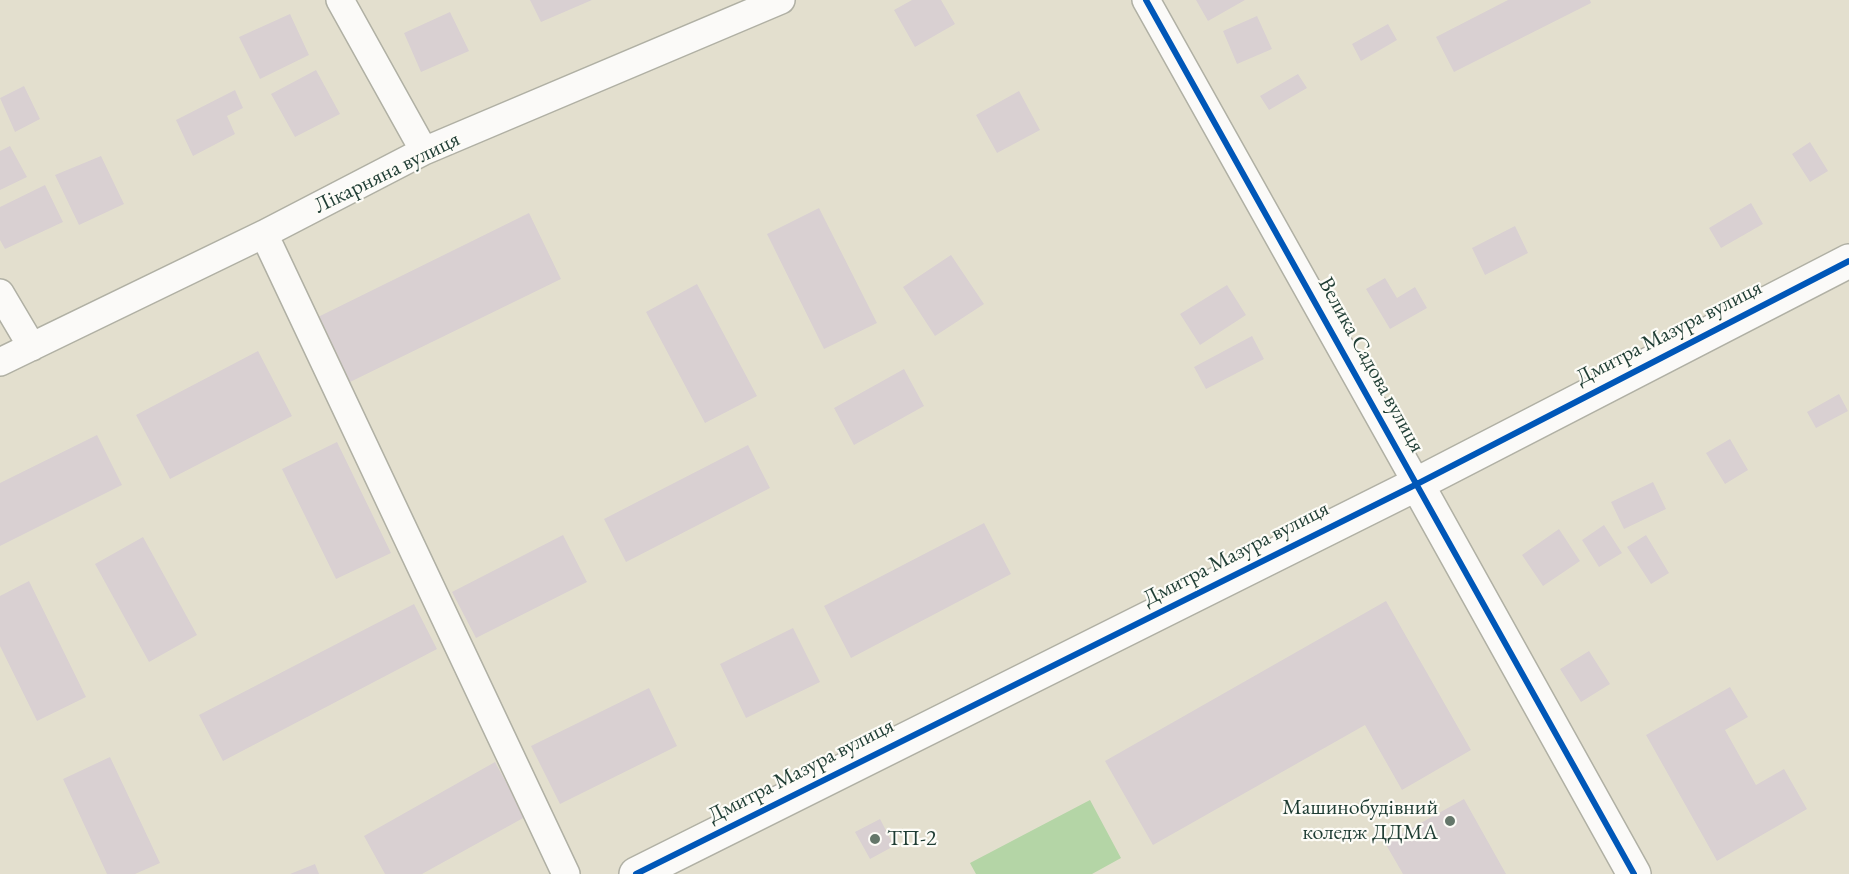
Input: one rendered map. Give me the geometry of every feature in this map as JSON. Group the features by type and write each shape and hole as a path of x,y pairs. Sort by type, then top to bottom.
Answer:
{"street":[{"path":"340,0 424,151"},
{"name":"Лікарняна вулиця","path":"0,362 264,234 424,151 781,0"},
{"name":"Велика Садова вулиця","path":"1146,0 1634,874"},
{"path":"264,234 566,874"},
{"name":"Дмитра Мазура вулиця","path":"636,874 1417,484 1849,261"},
{"path":"0,293 32,347"}],"green space":[{"path":"1090,800 1121,858 1092,874 976,874 970,863"}],"building":[{"path":"530,0 592,0 541,22"},
{"path":"912,0 941,0 955,24 915,47 894,10"},
{"path":"1196,0 1245,0 1208,21"},
{"path":"1508,0 1590,0 1591,3 1454,72 1436,37"},
{"path":"450,12 469,51 421,72 404,33"},
{"path":"290,14 309,55 260,79 239,37"},
{"path":"1257,16 1272,49 1237,64 1223,31"},
{"path":"1388,24 1397,40 1361,61 1352,44"},
{"path":"316,70 340,114 295,137 271,94"},
{"path":"1298,74 1307,88 1269,110 1260,96"},
{"path":"24,86 40,119 15,132 0,98"},
{"path":"235,90 243,108 227,116 235,134 193,156 176,120"},
{"path":"1019,91 1040,130 997,153 976,115"},
{"path":"1810,142 1828,171 1810,182 1792,154"},
{"path":"10,146 27,177 0,190 0,151"},
{"path":"101,156 124,204 79,225 55,175"},
{"path":"45,185 63,222 5,249 0,240 0,207"},
{"path":"1751,203 1763,224 1721,248 1709,228"},
{"path":"819,208 877,323 824,349 767,234"},
{"path":"529,213 561,279 350,382 318,317"},
{"path":"1515,226 1528,253 1485,275 1472,248"},
{"path":"951,255 984,304 935,336 903,287"},
{"path":"1385,278 1397,298 1415,287 1427,308 1390,329 1366,289"},
{"path":"697,284 757,396 705,423 646,312"},
{"path":"1227,285 1246,315 1200,345 1180,314"},
{"path":"1252,336 1264,359 1206,389 1194,367"},
{"path":"258,351 292,416 170,479 136,415"},
{"path":"904,369 924,406 854,445 834,408"},
{"path":"1839,394 1848,411 1816,428 1807,412"},
{"path":"97,435 122,485 0,546 0,483"},
{"path":"1730,439 1748,470 1725,484 1706,453"},
{"path":"337,442 391,553 336,579 282,469"},
{"path":"748,445 770,488 626,562 604,519"},
{"path":"1653,482 1666,509 1624,529 1611,502"},
{"path":"984,523 1011,574 851,658 824,606"},
{"path":"1604,525 1622,553 1599,567 1582,540"},
{"path":"1559,529 1580,561 1543,586 1522,555"},
{"path":"563,535 587,582 476,638 452,592"},
{"path":"1646,535 1669,573 1651,584 1627,547"},
{"path":"143,537 197,635 149,662 95,564"},
{"path":"29,581 86,697 37,721 0,646 0,596"},
{"path":"1386,601 1471,750 1402,790 1365,725 1153,845 1105,761"},
{"path":"414,604 437,649 223,761 199,715"},
{"path":"793,628 820,682 746,718 720,664"},
{"path":"1589,651 1610,684 1581,702 1560,669"},
{"path":"1730,687 1748,717 1725,730 1756,785 1784,769 1807,809 1717,861 1646,735"},
{"path":"649,688 677,746 560,804 531,746"},
{"path":"110,757 160,863 135,874 107,874 63,779"},
{"path":"495,762 525,817 422,874 385,874 364,836"},
{"name":"Машинобудівний коледж ДДМА","path":"1464,799 1506,874 1403,874 1385,843"},
{"name":"ТП-2","path":"880,819 894,846 870,859 855,832"},
{"path":"315,864 319,874 290,874"}],"cycle path":[{"path":"1146,0 1634,874"},
{"path":"636,874 1417,484 1849,261"}],"place":[{"name":"Машинобудівний коледж ДДМА","path":"1450,821"},
{"name":"ТП-2","path":"875,839"}]}
